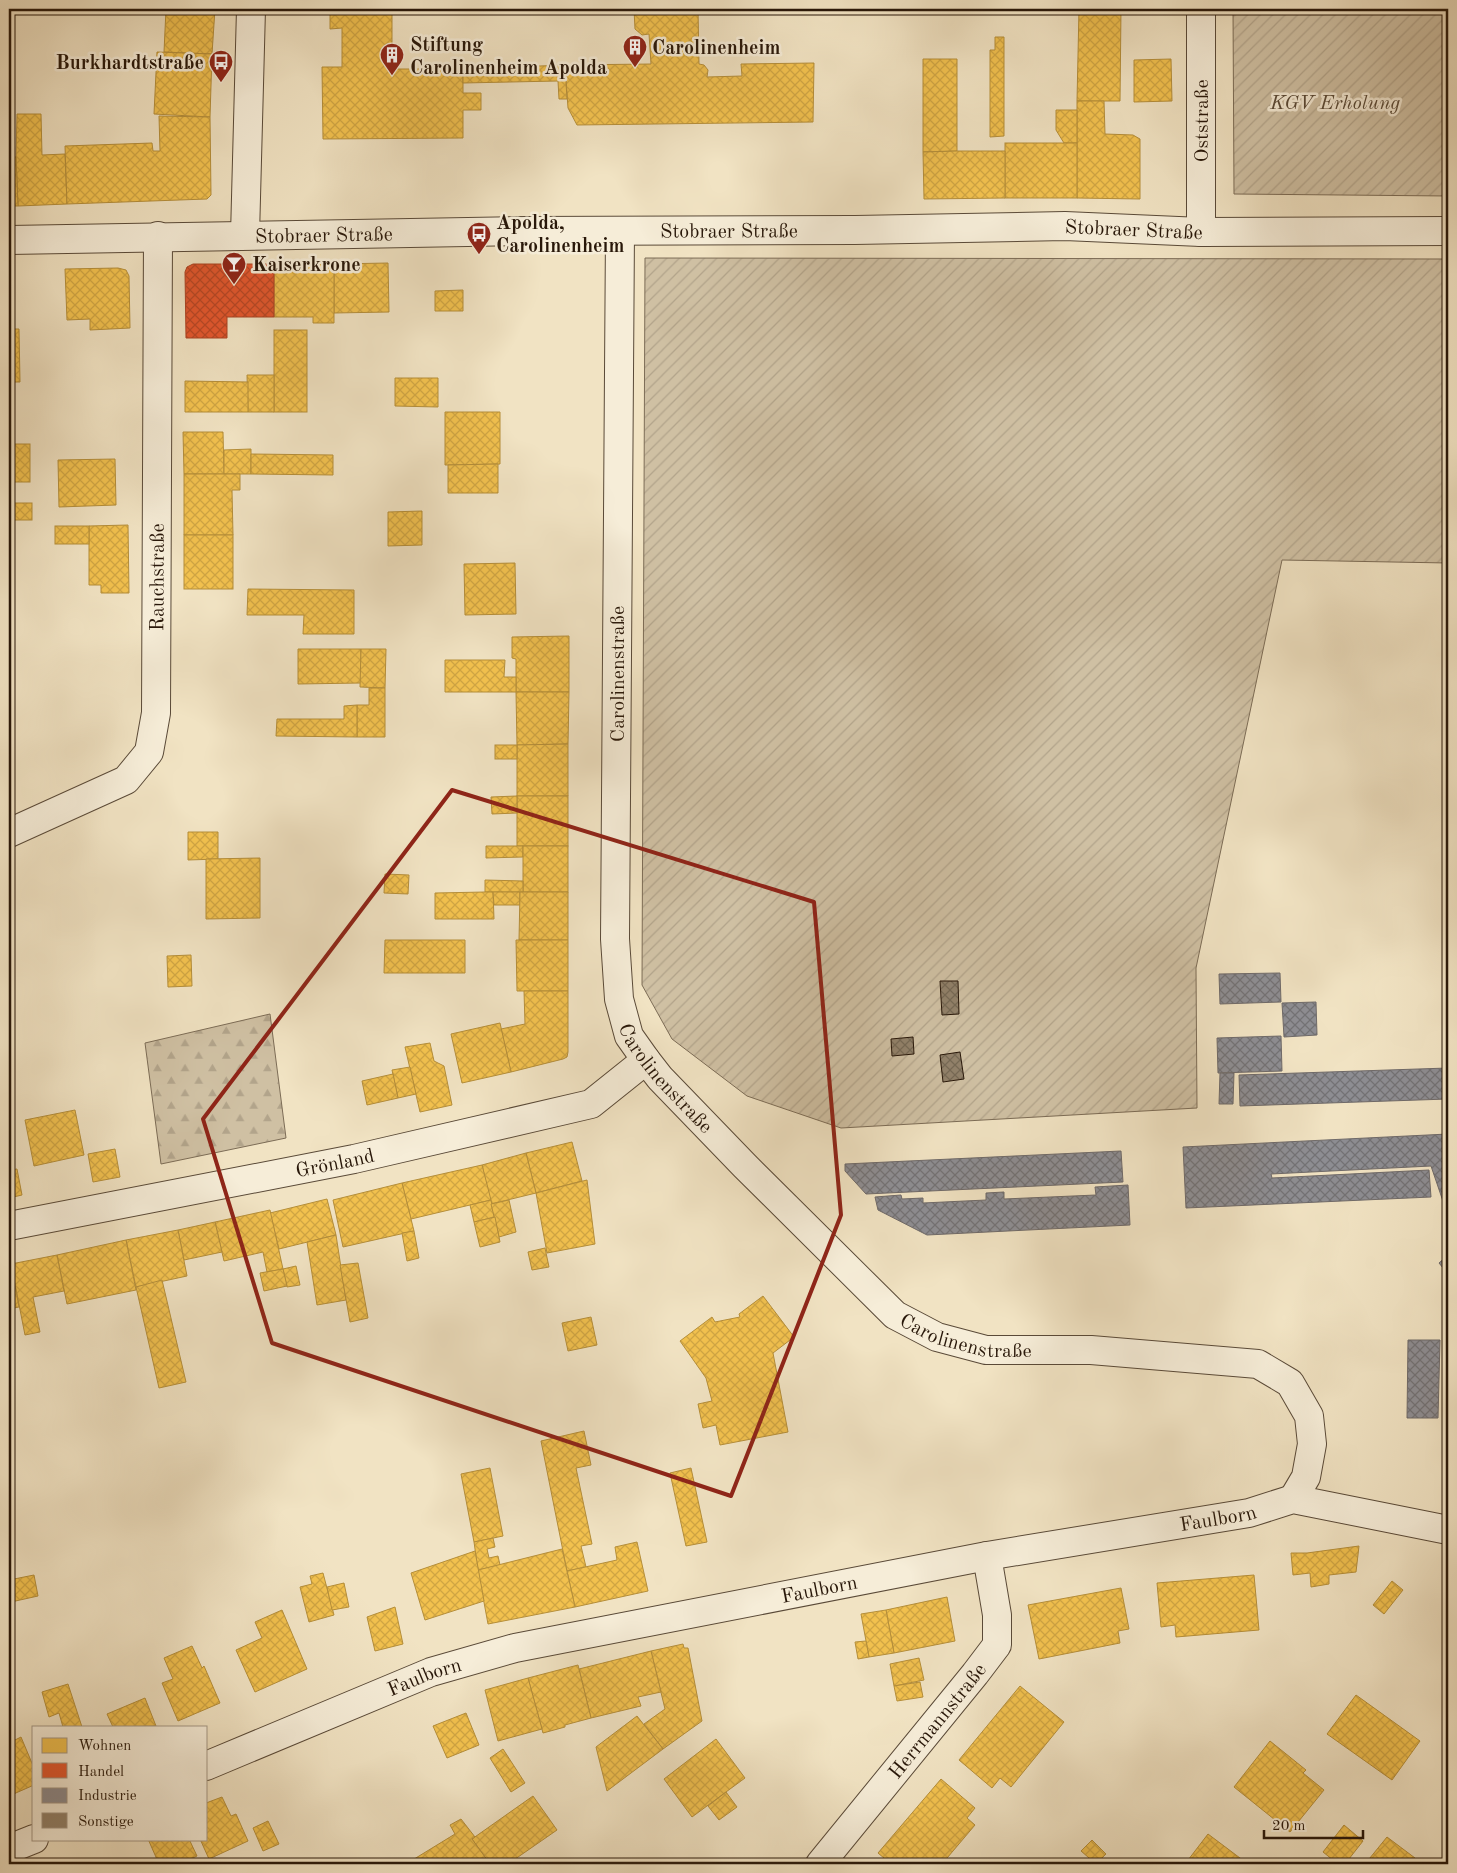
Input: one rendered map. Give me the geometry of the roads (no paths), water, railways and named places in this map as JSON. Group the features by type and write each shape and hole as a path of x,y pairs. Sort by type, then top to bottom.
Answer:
{"street":[{"path":"245,235 250,9"},
{"name":"Oststraße","path":"1201,9 1201,232"},
{"name":"Stobraer Straße","path":"9,240 158,236 620,230 855,230 1065,226 1201,232 1448,231"},
{"name":"Carolinenstraße","path":"620,230 615,939 619,999 629,1036 660,1078 745,1166 895,1315 937,1337 986,1350 1091,1350 1258,1364 1290,1383 1309,1416 1312,1444 1306,1477 1293,1499"},
{"name":"Rauchstraße","path":"9,832 126,780 149,752 156,713 158,236"},
{"name":"Grönland","path":"9,1226 354,1159 591,1104 646,1060"},
{"name":"Faulborn","path":"208,1765 431,1672 515,1648 987,1556 1248,1513 1293,1499 1448,1530"},
{"name":"Herrmannstraße","path":"820,1864 975,1674 997,1644 997,1615 987,1556"},
{"path":"9,1849 32,1840"}],"place":[{"name":"Carolinenheim","path":"635,68"},
{"name":"Stiftung Carolinenheim Apolda","path":"392,76"},
{"name":"Burkhardtstraße","path":"221,83"},
{"name":"Apolda, Carolinenheim","path":"479,255"},
{"name":"Kaiserkrone","path":"234,285"}],"park label":[{"name":"KGV Erholung","path":"1335,102"}]}
